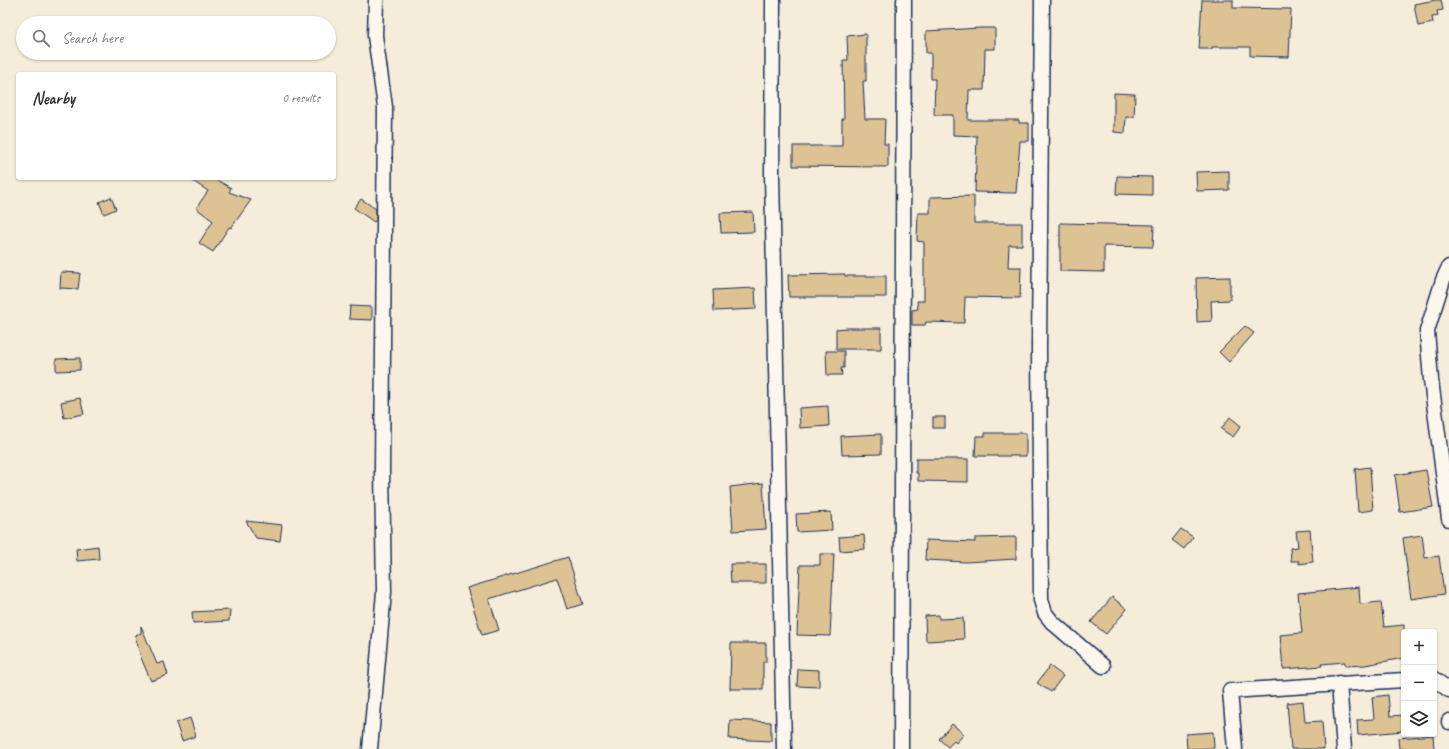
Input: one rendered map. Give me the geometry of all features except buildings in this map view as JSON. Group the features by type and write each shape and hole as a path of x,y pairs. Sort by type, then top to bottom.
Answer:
{"street":[{"path":"370,749 384,592 382,470 385,107 375,36 376,0"},
{"path":"773,0 772,175 784,749"},
{"path":"901,749 904,0"},
{"path":"1042,0 1039,349 1041,600 1045,613 1052,622 1104,666"},
{"path":"1449,267 1443,280 1427,331 1431,380 1449,519"},
{"path":"1235,749 1230,691 1401,680"},
{"path":"1437,681 1449,690"},
{"path":"1339,683 1344,749"}]}
